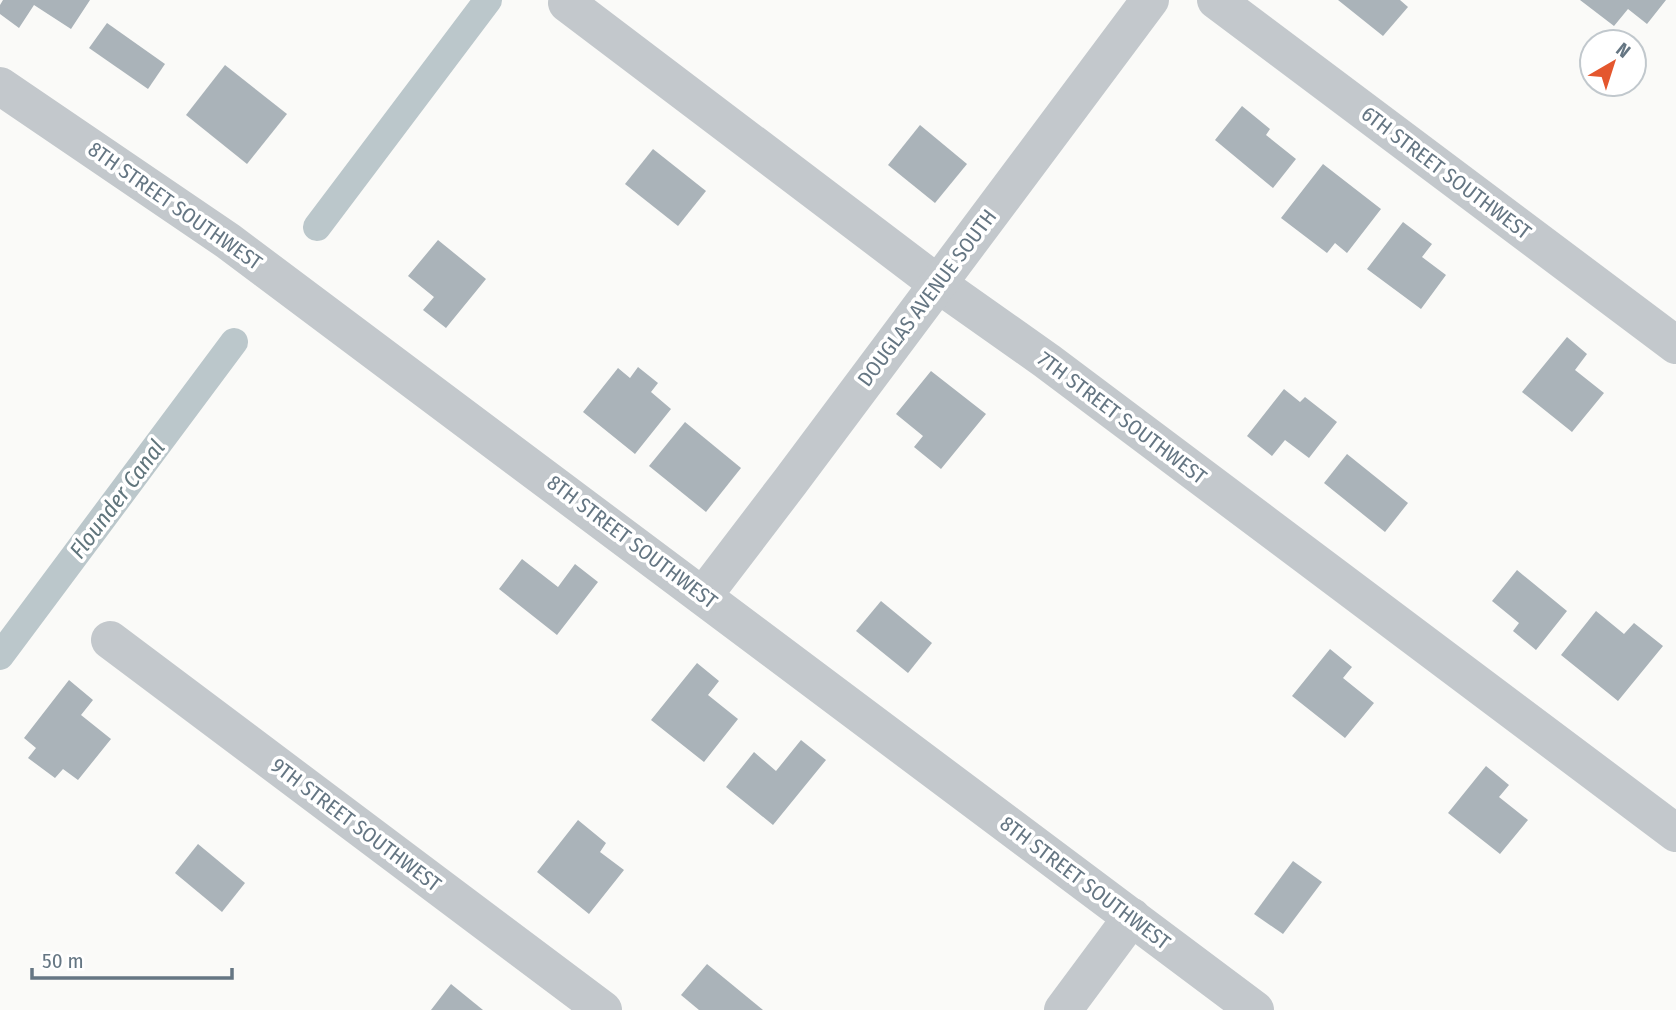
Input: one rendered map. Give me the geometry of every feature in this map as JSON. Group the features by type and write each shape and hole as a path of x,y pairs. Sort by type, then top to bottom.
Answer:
{"street":[{"name":"DOUGLAS AVENUE SOUTH","path":"703,596 1150,0"},
{"name":"6TH STREET SOUTHWEST","path":"1216,0 1676,345"},
{"name":"7TH STREET SOUTHWEST","path":"567,3 938,284 1046,361 1676,833"},
{"name":"8TH STREET SOUTHWEST","path":"0,86 228,241 1255,1010"},
{"name":"9TH STREET SOUTHWEST","path":"110,640 603,1010"},
{"path":"1063,1010 1132,917"}],"building":[{"path":"3,0 90,0 71,29 34,5 19,28 0,14"},
{"path":"1338,0 1400,0 1408,7 1383,36"},
{"path":"1580,0 1666,0 1647,24 1628,9 1614,26"},
{"path":"107,23 165,64 148,89 89,48"},
{"path":"225,65 287,114 247,164 186,115"},
{"path":"1242,106 1270,129 1266,135 1296,159 1273,188 1215,140"},
{"path":"920,125 967,164 935,203 888,165"},
{"path":"653,149 706,191 678,226 625,184"},
{"path":"1323,164 1381,209 1347,253 1335,243 1327,253 1281,218"},
{"path":"1403,222 1432,244 1422,257 1446,275 1421,309 1367,269"},
{"path":"438,240 486,279 446,328 423,310 434,297 408,276"},
{"path":"1567,337 1587,354 1575,370 1604,393 1572,432 1522,392"},
{"path":"638,367 658,383 651,392 671,409 635,454 583,412 618,368 630,378"},
{"path":"931,371 986,414 941,469 914,447 923,436 896,414"},
{"path":"1284,389 1300,402 1305,397 1337,422 1309,458 1285,440 1272,456 1247,436"},
{"path":"685,422 741,468 706,512 649,466"},
{"path":"1347,454 1408,503 1385,532 1324,483"},
{"path":"522,559 558,587 575,564 598,582 557,635 499,589"},
{"path":"1517,570 1567,611 1536,650 1513,631 1519,623 1492,601"},
{"path":"881,601 932,643 908,673 856,631"},
{"path":"1596,611 1624,634 1634,623 1663,646 1618,701 1561,655"},
{"path":"1330,649 1352,667 1343,678 1374,703 1345,738 1292,696"},
{"path":"697,663 719,681 708,695 738,719 704,762 651,720"},
{"path":"69,680 93,700 81,715 111,739 78,780 63,769 55,778 28,758 36,748 24,738"},
{"path":"801,740 826,760 773,825 726,787 754,752 776,771"},
{"path":"1486,766 1509,785 1499,797 1528,820 1500,854 1448,813"},
{"path":"578,820 606,843 600,852 624,870 589,914 537,872"},
{"path":"198,844 245,883 222,912 175,873"},
{"path":"1293,861 1322,882 1283,934 1254,914"},
{"path":"707,964 763,1010 699,1010 681,995"},
{"path":"451,984 483,1010 431,1010"}],"waterway":[{"name":"Flounder Canal","path":"317,227 488,0"},
{"name":"Flounder Canal","path":"0,656 234,342"}]}
